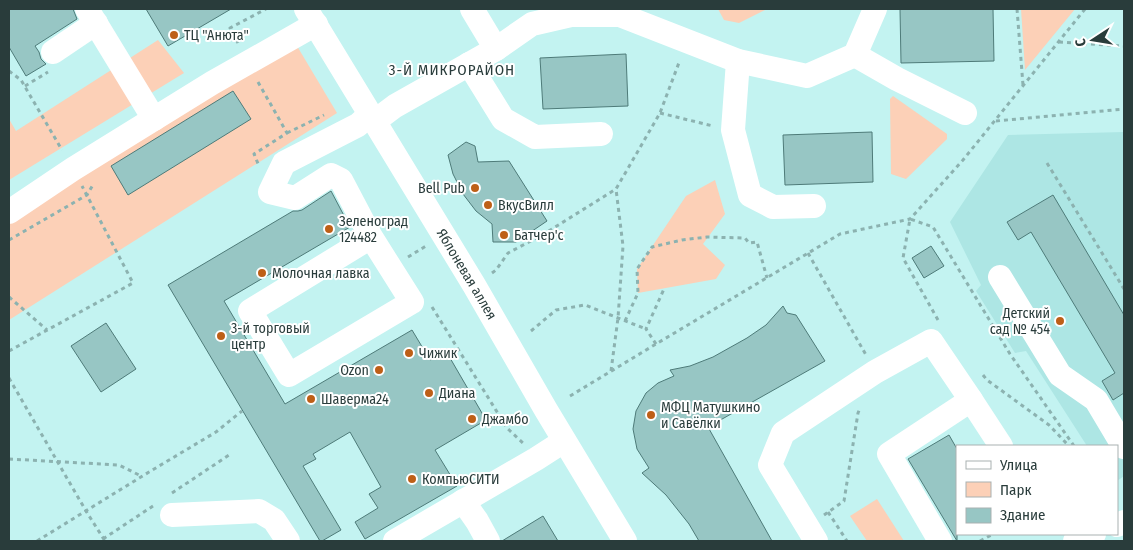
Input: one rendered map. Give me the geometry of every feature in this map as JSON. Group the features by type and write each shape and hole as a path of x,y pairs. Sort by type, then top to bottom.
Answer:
{"street":[{"path":"472,9 496,49"},
{"path":"371,236 250,311 289,375 412,302 371,236 341,180 331,175 295,198 270,192 284,163 373,118 496,49 528,16 620,15 738,61 807,76 855,55 875,9"},
{"path":"52,52 92,16 154,119"},
{"path":"9,212 73,169 249,62 311,16"},
{"name":"Яблоневая аллея","path":"311,16 474,285 625,541"},
{"path":"855,55 897,79 965,112"},
{"path":"738,61 734,130 750,195 773,207 814,206"},
{"path":"469,64 503,119 535,137 601,134"},
{"path":"1000,277 1060,375 1096,400 1124,447"},
{"path":"812,534 770,465 783,434 875,372 931,341 1000,445"},
{"path":"940,541 889,454 971,400"},
{"path":"395,541 536,459 564,440"},
{"path":"463,501 488,541"},
{"path":"172,515 259,511 274,520 288,541"},
{"path":"1075,541 1091,535"}],"path":[{"path":"266,9 230,28 249,62 253,74 287,134 254,154 270,192"},
{"path":"1017,9 1023,85"},
{"path":"942,328 903,258 910,219 996,121 1085,9"},
{"path":"474,285 496,270 508,253 544,234 616,189 660,113 687,41"},
{"path":"1058,42 1124,46"},
{"path":"9,71 21,80 73,169 133,283 9,351"},
{"path":"996,121 1124,109"},
{"path":"660,113 734,130"},
{"path":"1047,163 1124,289"},
{"path":"611,371 618,318 623,246 616,189"},
{"path":"570,396 840,234 910,219 933,227 1010,354 1073,445"},
{"path":"625,321 638,293 637,269 652,247 682,240 708,237 745,238 750,243 757,242 766,278"},
{"path":"414,253 428,245"},
{"path":"808,253 875,372"},
{"path":"646,329 664,289"},
{"path":"9,297 47,330"},
{"path":"531,332 556,310 585,305 646,329 656,344"},
{"path":"981,373 987,380 1049,425 1067,445"},
{"path":"9,378 104,541"},
{"path":"812,534 828,512 844,501 858,413 862,405"},
{"path":"37,541 216,432 242,411"},
{"path":"9,459 119,466 142,476"},
{"path":"828,512 847,541"},
{"path":"980,541 991,535"}],"shaded area":[{"name":"Детский сад № 454","path":"1124,132 1124,476 1118,480 1118,445 1086,445 1026,351 1015,353 976,291 981,285 950,222 1008,135"}],"green space":[{"path":"718,9 767,9 739,23 724,20"},
{"path":"1021,9 1075,9 1025,70"},
{"path":"158,40 184,73 9,180 9,119 16,131"},
{"path":"297,46 337,113 9,320 9,221 104,158"},
{"path":"893,96 947,134 947,139 906,179 891,174 890,99"},
{"path":"715,180 725,214 703,244 725,265 716,279 638,293 637,269 686,196"},
{"path":"877,499 904,541 867,541 850,516"}],"building":[{"path":"9,9 73,9 77,19 35,46 41,59 46,64 26,76 9,47"},
{"name":"ТЦ \"Анюта\"","path":"146,9 231,9 168,46"},
{"path":"900,9 993,9 994,61 901,63"},
{"path":"626,54 628,106 543,109 540,58"},
{"path":"233,91 251,119 128,195 111,166"},
{"path":"872,132 873,182 785,185 783,135"},
{"path":"466,142 475,146 478,162 509,161 547,221 516,242 493,242 492,224 476,211 463,194 453,174 448,155"},
{"name":"3-й торговый центр","path":"331,191 350,227 224,301 285,404 412,330 430,360 446,351 486,420 435,450 457,486 365,539 355,522 378,508 369,494 381,487 350,432 313,454 316,459 303,466 341,530 320,541 168,285 293,211 302,210"},
{"path":"1053,195 1124,315 1124,393 1113,400 1102,381 1115,373 1031,232 1018,240 1007,222"},
{"path":"931,246 944,266 924,278 912,258"},
{"path":"783,306 787,313 796,315 825,361 708,427 772,541 699,541 689,524 666,495 642,473 649,468 637,449 633,429 636,411 646,393 658,383 674,376 670,370 690,366 713,357 747,338 766,325"},
{"path":"106,323 136,369 101,392 71,346"},
{"path":"949,435 956,447 957,541 908,459"},
{"path":"543,516 558,541 502,541"}],"place":[{"name":"ТЦ \"Анюта\"","path":"174,35"},
{"name":"Bell Pub","path":"475,188"},
{"name":"ВкусВилл","path":"488,205"},
{"name":"Зеленоград 124482","path":"329,229"},
{"name":"Батчер'с","path":"504,235"},
{"name":"Молочная лавка","path":"262,273"},
{"name":"Детский сад № 454","path":"1060,321"},
{"name":"3-й торговый центр","path":"221,336"},
{"name":"Чижик","path":"409,353"},
{"name":"Ozon","path":"379,370"},
{"name":"Диана","path":"429,393"},
{"name":"Шаверма24","path":"311,399"},
{"name":"МФЦ Матушкино и Савёлки","path":"651,415"},
{"name":"Джамбо","path":"472,419"},
{"name":"КомпьюСИТИ","path":"412,479"}],"district":[{"name":"3-Й МИКРОРАЙОН","path":"452,70"}]}
